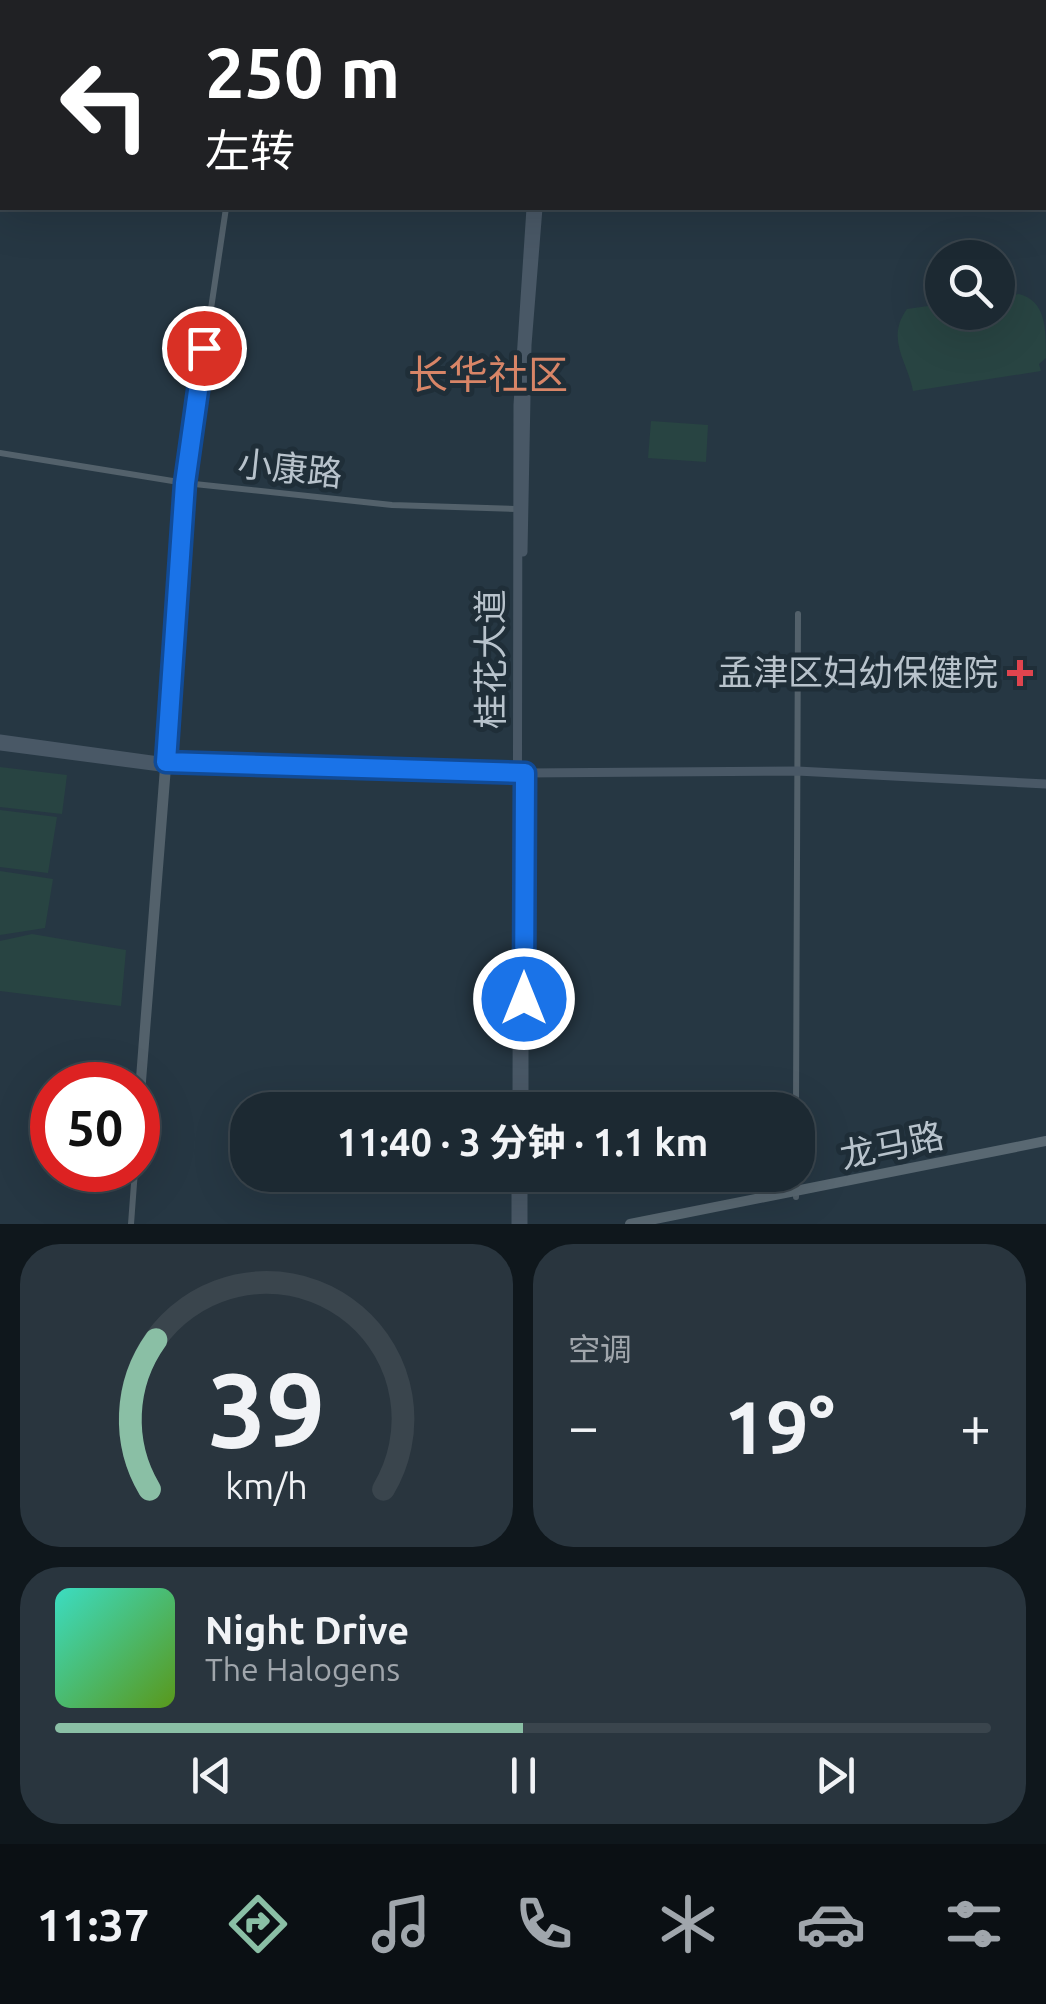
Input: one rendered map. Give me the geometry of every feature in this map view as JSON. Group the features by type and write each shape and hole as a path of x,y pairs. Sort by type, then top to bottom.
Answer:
{"main road":[{"name":"桂花大道","path":"522,776 516,509 520,360 534,210"},
{"name":"桂花大道","path":"520,1092 524,405 534,210"},
{"path":"0,743 166,766 522,776 797,773 1046,786"},
{"name":"龙马路","path":"666,1224 1046,1144"},
{"path":"520,1192 520,1224"},
{"name":"龙马路","path":"630,1224 692,1218"}],"street":[{"path":"144,1062 185,483 226,210"},
{"name":"小康路","path":"0,453 185,483 392,506 516,509"},
{"path":"796,1092 798,614"},
{"path":"140,1062 166,766"},
{"path":"129,1224 131,1192"}],"green space":[{"path":"1015,295 1035,303 1043,317 1046,358 1039,364 1041,371 913,391 898,340 907,309 925,306 925,330 1015,330"},
{"path":"651,421 708,425 706,462 648,458"},
{"path":"0,767 67,775 62,814 0,807"},
{"path":"0,810 57,817 48,873 0,867"},
{"path":"0,871 53,879 45,928 0,935"},
{"path":"32,934 126,950 121,1006 0,991 0,941"}],"place":[{"name":"孟津区妇幼保健院","path":"1020,673"}],"district":[{"name":"长华社区","path":"488,375"}],"route":[{"path":"204,348 185,483 166,762 525,773 524,999"}]}
